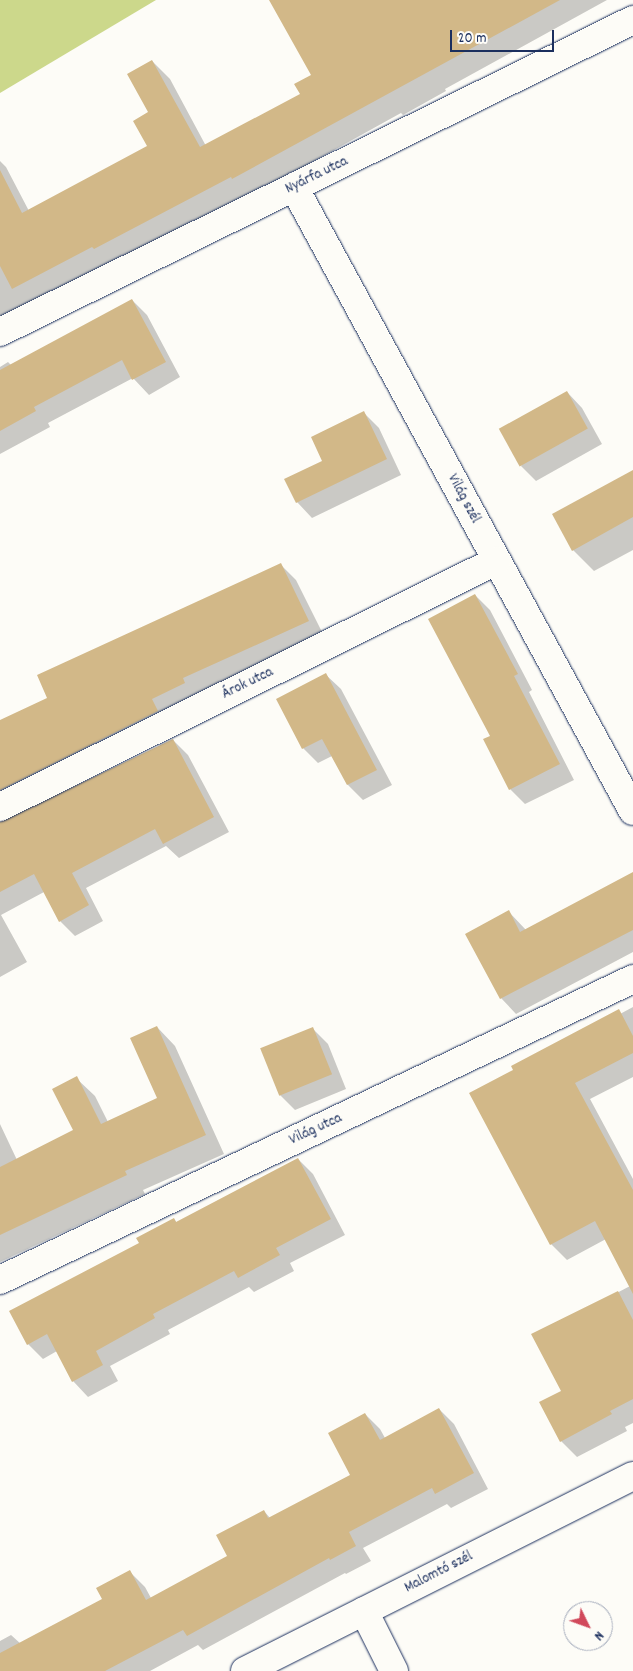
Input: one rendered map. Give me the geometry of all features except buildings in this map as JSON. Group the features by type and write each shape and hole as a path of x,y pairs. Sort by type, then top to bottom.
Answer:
{"street":[{"name":"Nyárfa utca","path":"0,332 633,20"},
{"name":"Világ szél","path":"294,187 633,811"},
{"name":"Árok utca","path":"0,807 496,561"},
{"name":"Világ utca","path":"0,1280 633,979"},
{"name":"Malomtó szél","path":"245,1671 633,1476"},
{"path":"364,1611 394,1671"}],"green space":[{"path":"0,0 156,0 0,93"}]}
